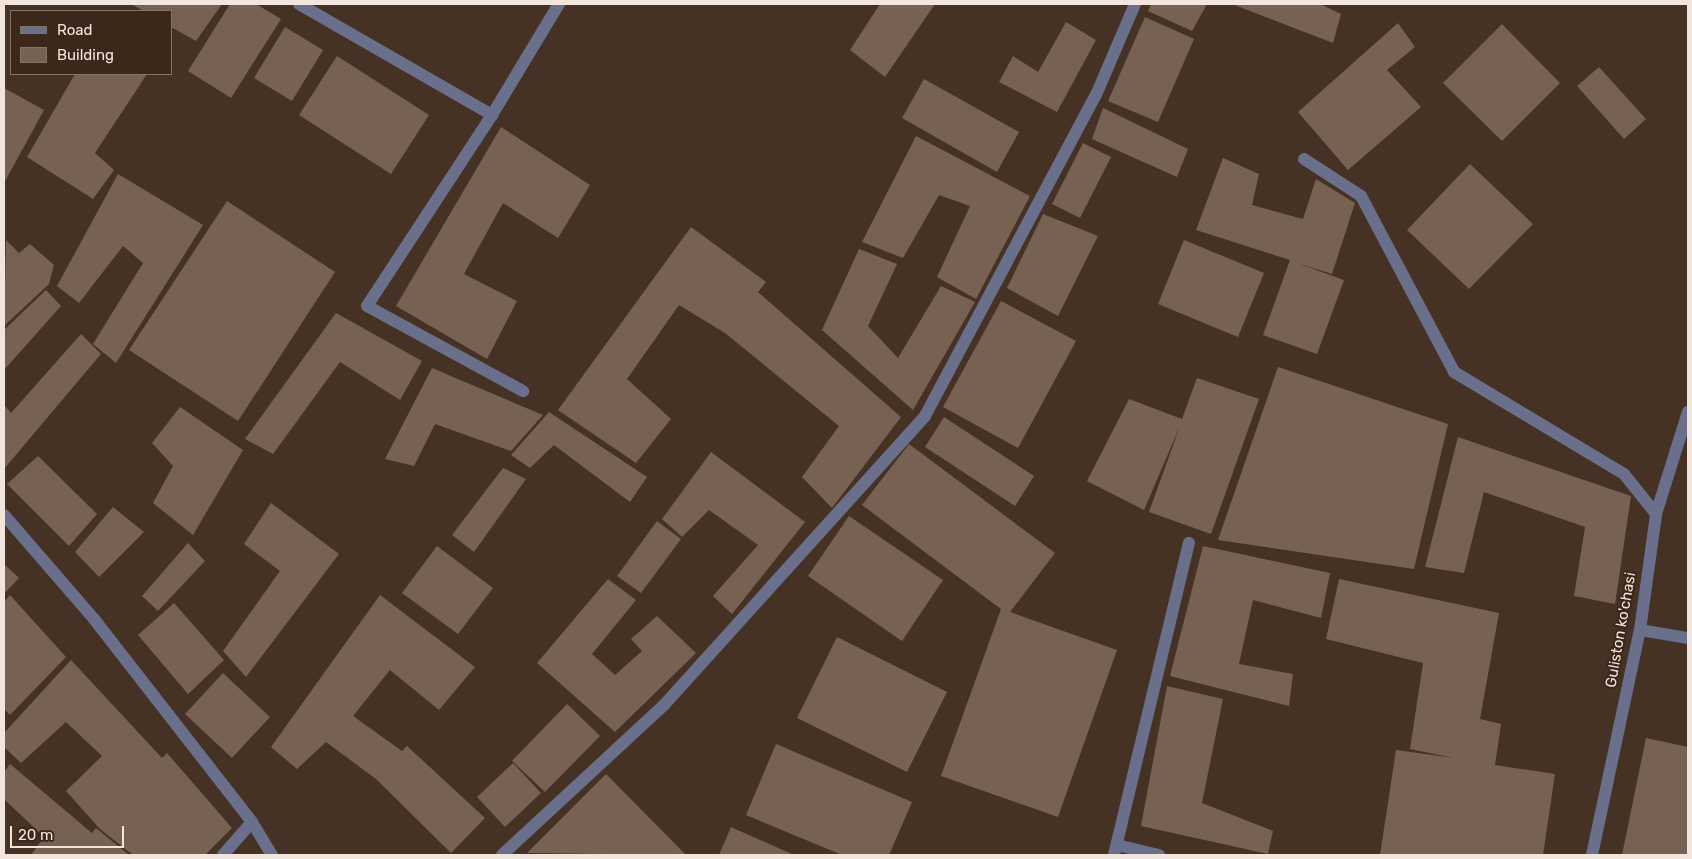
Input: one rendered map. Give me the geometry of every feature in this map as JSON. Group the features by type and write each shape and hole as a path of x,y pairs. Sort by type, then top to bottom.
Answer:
{"street":[{"path":"299,4 492,115"},
{"path":"523,391 368,306 492,115 559,4"},
{"path":"502,855 664,705 925,416 1096,95 1135,4"},
{"path":"1304,159 1361,196 1454,372 1624,474 1656,514"},
{"name":"Guliston ko'chasi","path":"1592,855 1640,630 1656,514 1688,412"},
{"path":"4,515 94,618 252,822 272,855"},
{"path":"1159,855 1116,850 1189,543"},
{"path":"1640,630 1688,638"},
{"path":"224,855 252,822"}],"building":[{"path":"131,4 222,4 196,41 172,28 172,10 142,10"},
{"path":"230,4 256,4 281,19 231,98 188,71"},
{"path":"880,4 935,4 885,77 850,50"},
{"path":"1151,4 1207,4 1192,31 1148,11"},
{"path":"1232,4 1320,4 1341,14 1333,43"},
{"path":"1145,17 1194,39 1158,122 1108,101"},
{"path":"1066,22 1096,40 1057,112 999,82 1013,56 1038,72"},
{"path":"1398,23 1415,47 1387,70 1421,107 1348,170 1298,112"},
{"path":"1502,24 1560,83 1502,141 1443,83"},
{"path":"285,27 323,50 292,101 254,78"},
{"path":"337,56 429,115 391,174 299,115"},
{"path":"1599,67 1646,119 1624,139 1577,86"},
{"path":"74,75 146,75 95,153 114,170 93,199 27,157"},
{"path":"924,79 1019,132 997,172 902,118"},
{"path":"4,88 44,110 4,183"},
{"path":"1103,108 1188,149 1177,177 1092,139"},
{"path":"501,127 590,185 558,238 503,203 464,274 517,301 487,359 396,306"},
{"path":"916,136 1030,196 976,299 937,277 970,206 939,195 903,258 862,242"},
{"path":"1083,143 1111,157 1080,218 1052,204"},
{"path":"1223,158 1259,174 1252,205 1303,219 1316,179 1355,203 1332,274 1297,263 1344,280 1317,354 1263,335 1290,260 1196,230"},
{"path":"1470,164 1533,224 1469,289 1407,230"},
{"path":"118,174 203,225 116,363 93,344 143,263 123,246 79,303 57,286"},
{"path":"227,201 335,272 238,421 129,350"},
{"path":"1043,214 1098,236 1058,316 1007,288"},
{"path":"691,227 766,282 758,292 901,417 832,508 802,477 839,426 725,333 679,305 627,379 671,419 636,463 558,410"},
{"path":"6,240 19,253 30,244 54,265 49,284 4,326"},
{"path":"1184,240 1264,273 1238,337 1158,304"},
{"path":"859,249 897,264 868,326 898,358 941,286 975,302 913,410 822,330"},
{"path":"46,290 61,306 4,370 4,330"},
{"path":"1001,301 1076,341 1018,448 943,407"},
{"path":"336,313 422,361 400,400 340,362 273,454 245,439"},
{"path":"81,334 101,354 4,469 4,405 11,413"},
{"path":"1278,367 1448,424 1414,569 1218,540"},
{"path":"432,368 543,415 511,451 435,424 414,466 385,459"},
{"path":"1197,378 1259,399 1211,534 1149,512 1180,426 1144,510 1087,481 1129,399 1182,419"},
{"path":"180,407 243,450 193,535 153,503 173,466 152,443"},
{"path":"549,412 647,477 630,502 554,445 530,468 511,455"},
{"path":"944,417 1034,476 1015,506 925,447"},
{"path":"1458,437 1631,496 1615,604 1574,596 1585,527 1484,492 1464,573 1425,567"},
{"path":"909,444 1055,553 1010,612 1117,650 1058,817 941,776 1001,609 862,505"},
{"path":"711,452 805,522 732,614 713,596 758,545 709,510 682,537 662,519"},
{"path":"38,456 97,514 69,546 7,484"},
{"path":"503,468 526,479 474,552 452,535"},
{"path":"271,503 339,554 246,677 223,651 280,571 244,544"},
{"path":"113,507 144,532 99,577 75,552"},
{"path":"849,516 943,580 902,641 808,576"},
{"path":"657,521 681,539 641,593 617,576"},
{"path":"188,543 205,561 158,611 142,596"},
{"path":"437,546 493,588 458,634 402,593"},
{"path":"1203,546 1330,573 1321,618 1253,600 1239,664 1293,674 1289,706 1170,676"},
{"path":"4,564 19,578 4,594"},
{"path":"608,579 636,600 592,654 615,675 642,651 631,639 657,616 696,653 615,732 537,663"},
{"path":"1339,579 1499,613 1480,719 1501,724 1495,765 1555,774 1543,855 1380,855 1396,750 1454,758 1410,749 1423,663 1326,639"},
{"path":"10,595 66,657 10,715 4,709 4,602"},
{"path":"380,595 475,667 439,710 390,670 353,716 402,751 407,746 485,818 451,853 376,779 326,742 297,769 271,747"},
{"path":"174,603 224,660 188,694 138,635"},
{"path":"837,637 947,692 907,772 797,718"},
{"path":"71,660 162,758 167,753 232,828 205,855 133,855 100,829 66,791 102,756 66,722 21,763 4,747 4,733"},
{"path":"223,673 270,717 232,758 185,714"},
{"path":"1167,686 1223,699 1202,803 1273,831 1268,854 1141,826"},
{"path":"567,704 600,736 545,792 512,761"},
{"path":"1646,738 1688,747 1688,855 1622,855"},
{"path":"776,744 912,802 889,855 842,855 746,815"},
{"path":"513,763 541,793 505,827 477,797"},
{"path":"10,764 92,833 96,828 129,855 31,855 44,837 4,799 4,772"},
{"path":"606,774 685,854 684,855 527,853"},
{"path":"731,827 794,855 719,855"}]}
